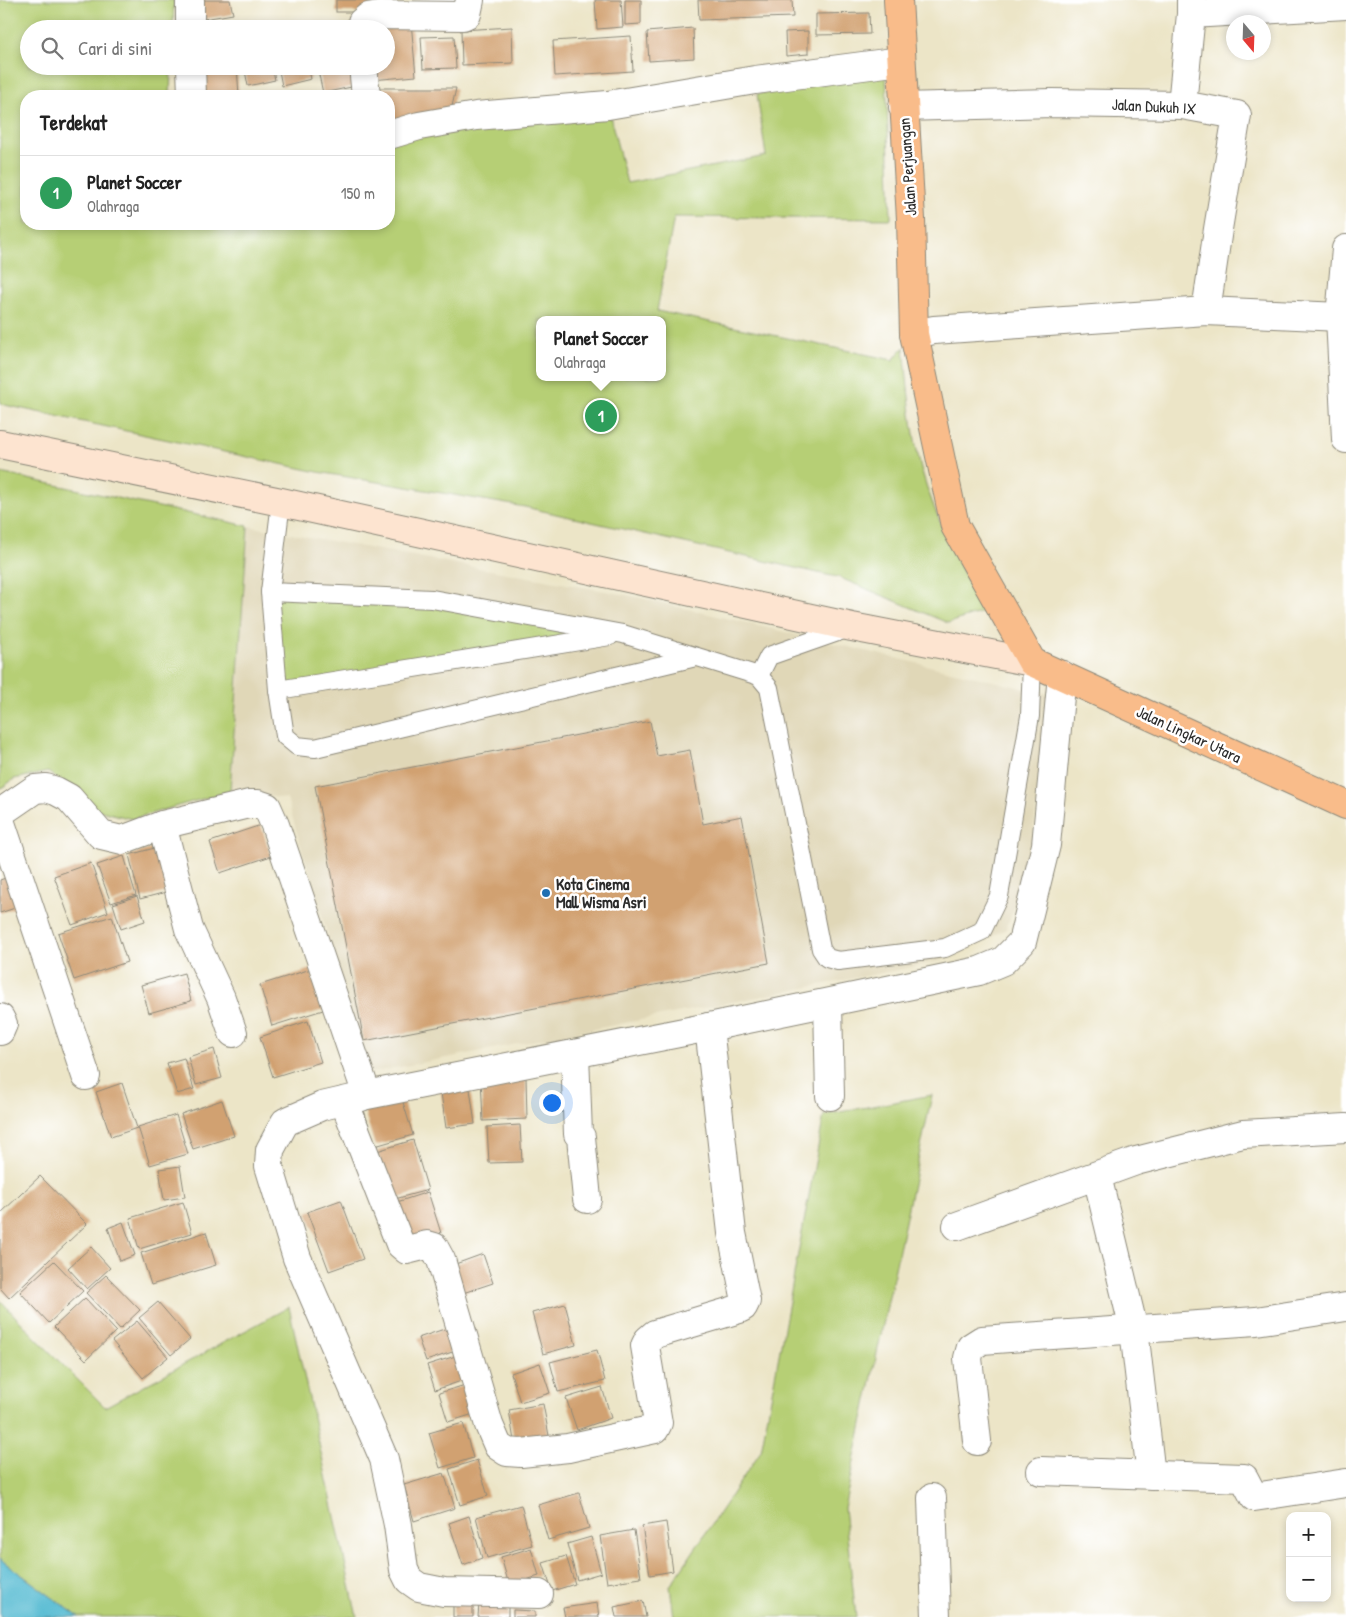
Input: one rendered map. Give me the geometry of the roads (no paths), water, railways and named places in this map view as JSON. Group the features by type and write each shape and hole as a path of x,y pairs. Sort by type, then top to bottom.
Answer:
{"main road":[{"name":"Jalan Perjuangan","path":"898,0 911,219 914,334 955,526 1032,662"},
{"name":"Jalan Lingkar Utara","path":"1032,662 1346,805"}],"street":[{"path":"190,0 190,20"},
{"path":"373,14 463,16 467,14 470,0"},
{"path":"1182,105 1191,7 1346,5"},
{"path":"395,133 418,126 476,116 608,105 755,80 901,61"},
{"path":"191,75 192,90"},
{"path":"365,75 366,90"},
{"name":"Jalan Dukuh IX","path":"903,107 1052,103 1182,105 1237,115 1219,219 1206,311"},
{"path":"1346,249 1340,317 1346,439"},
{"path":"914,334 934,330 1206,311 1340,317"},
{"path":"0,444 281,502 852,627 1032,662"},
{"path":"539,1594 444,1592 419,1587 409,1580 404,1570 398,1525 384,1459 297,1258 269,1166 270,1150 285,1122 322,1106 356,1098 828,1003 979,971 1003,961 1022,942 1046,845 1062,675"},
{"path":"0,813 35,789 46,788 69,798 101,835 122,840 162,825 249,804 258,804 267,808 278,835 400,1244 407,1250 427,1245 434,1247 441,1260 489,1425 498,1446 507,1452 521,1453 577,1446 655,1429 658,1423 644,1346 648,1340 655,1334 739,1309 743,1307 746,1301 732,1233 709,1027"},
{"path":"0,820 86,1076"},
{"path":"162,825 189,929 221,998 233,1032"},
{"path":"828,1003 830,1096"},
{"path":"0,1018 3,1024 0,1031"},
{"path":"575,1054 578,1134 581,1136 587,1199"},
{"path":"957,1226 1136,1161 1243,1134 1346,1128"},
{"path":"1097,1176 1134,1330 1151,1475"},
{"path":"977,1441 968,1358 971,1347 982,1340 1256,1321 1346,1306"},
{"path":"1041,1471 1244,1478 1254,1497 1346,1483"},
{"path":"932,1498 936,1617"}],"lane":[{"path":"281,502 270,592 278,690 285,736 297,746 315,748 696,657"},
{"path":"270,592 432,599 623,634 759,676 769,688 821,949 827,958 838,962 945,948 982,931 999,896 1030,716 1032,662"},
{"path":"759,676 769,656 852,627"},
{"path":"278,690 623,634"}],"water":[{"path":"0,1559 79,1617 0,1617"}],"place":[{"name":"Planet Soccer","path":"601,416"},
{"name":"Kota Cinema Mall Wisma Asri","path":"546,893"}]}
